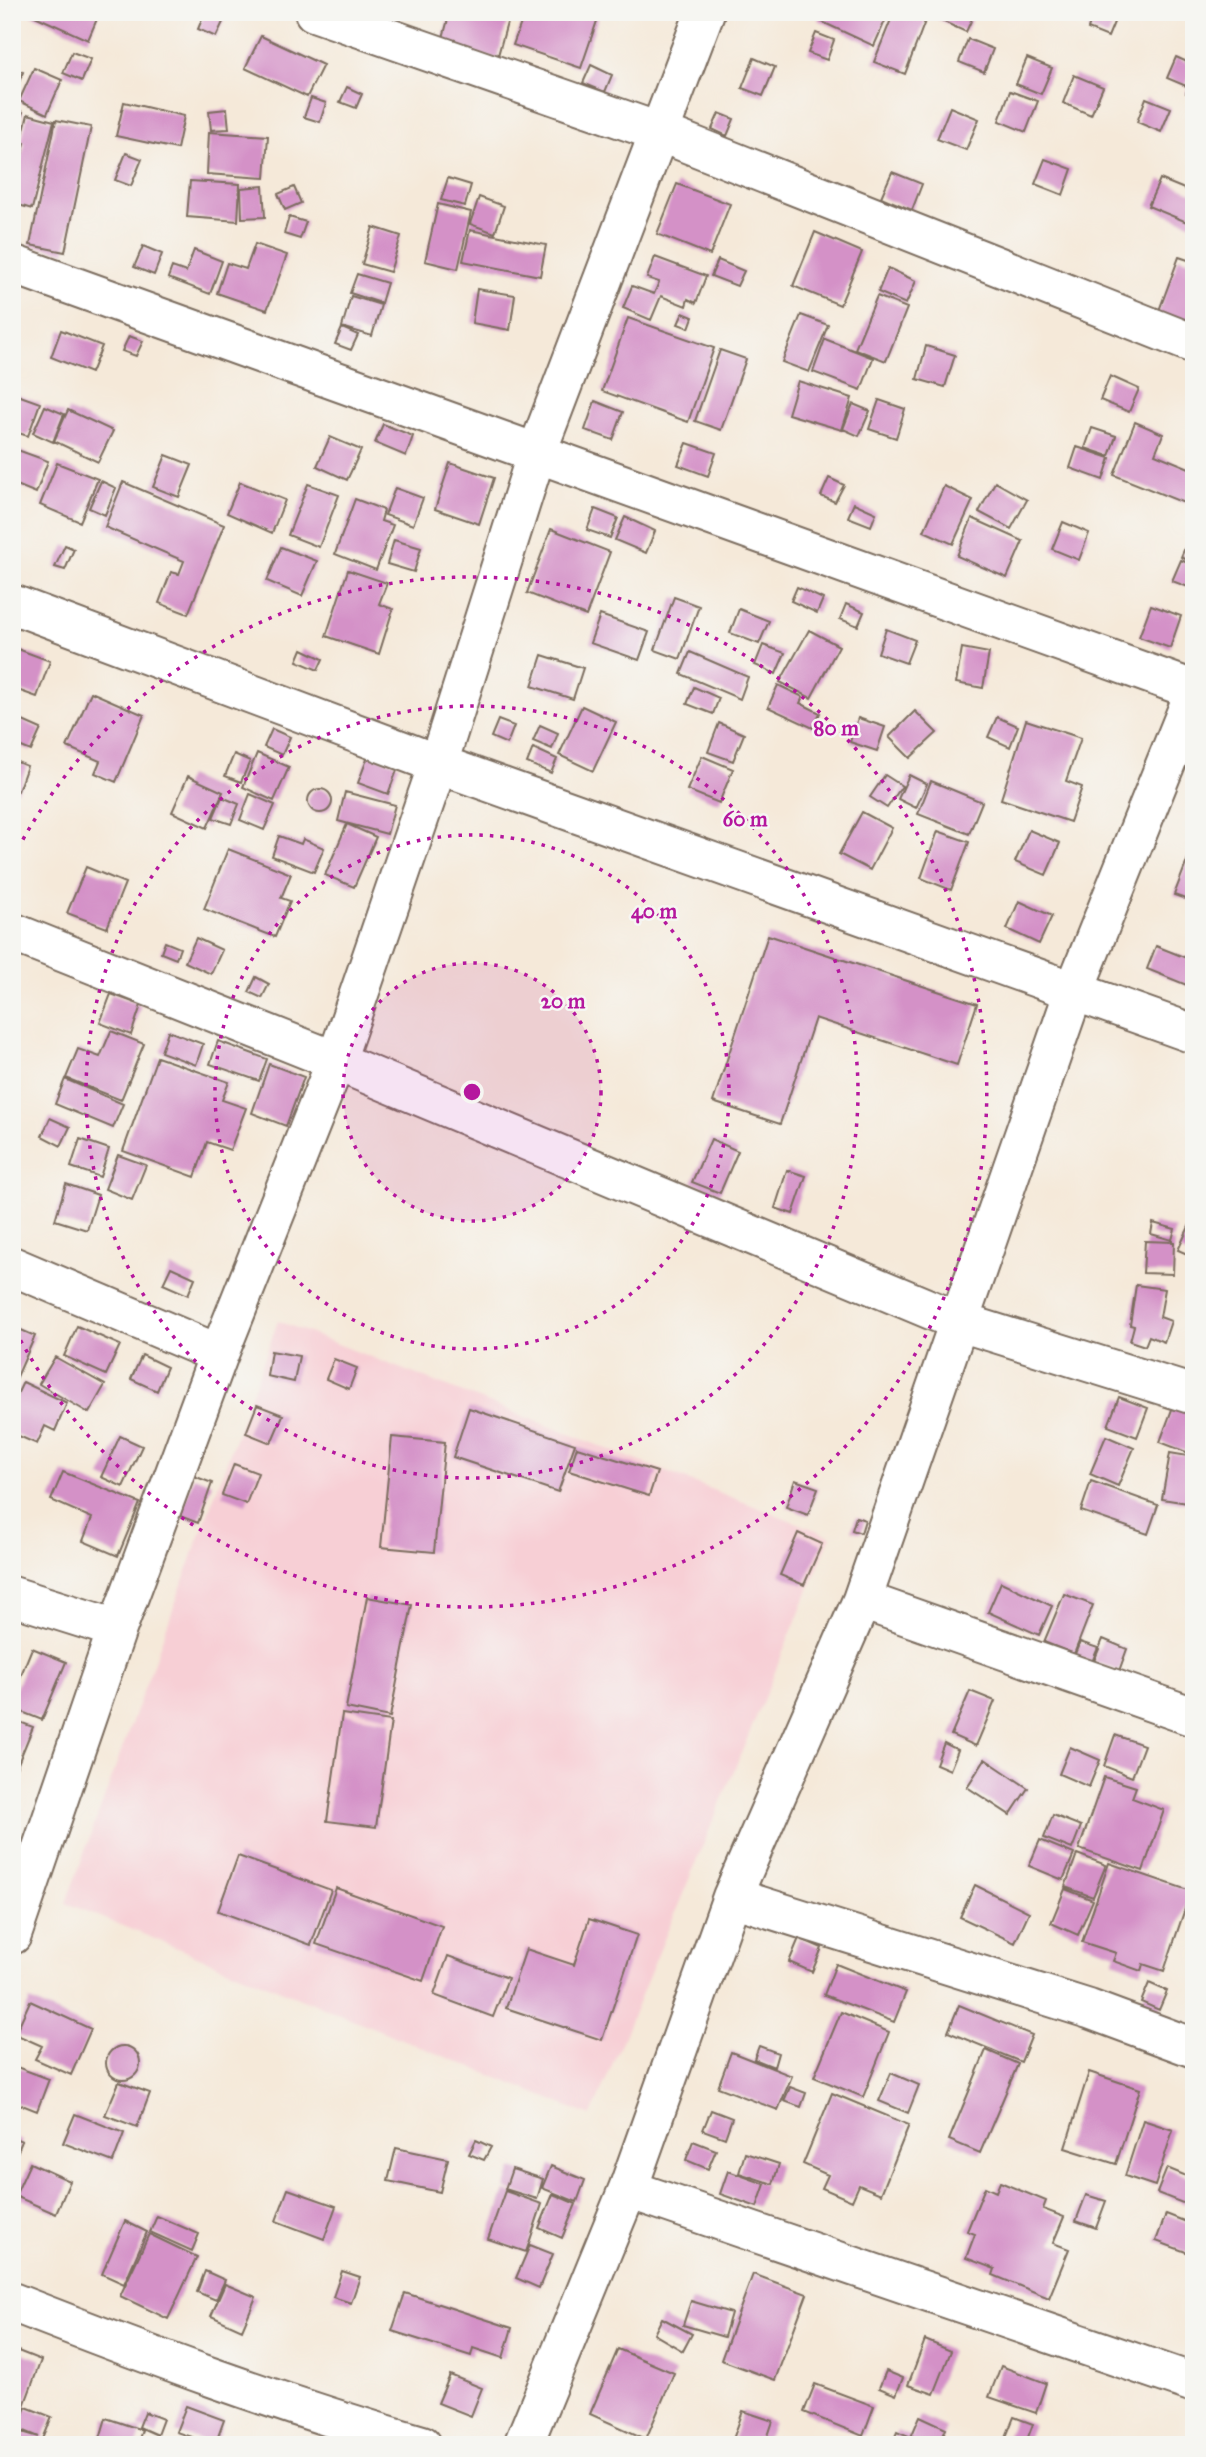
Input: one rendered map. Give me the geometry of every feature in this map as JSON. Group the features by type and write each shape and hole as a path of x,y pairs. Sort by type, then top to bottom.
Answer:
{"street":[{"path":"314,12 659,132 1194,344"},
{"path":"13,1928 117,1629 219,1354 336,1061 439,764 537,452 705,12"},
{"path":"12,264 1194,691 1074,991 862,1600 732,1897 628,2189 523,2445"},
{"path":"12,604 439,764 1194,1034"},
{"path":"12,932 336,1061 960,1322 1194,1395"},
{"path":"12,1266 219,1354"},
{"path":"12,1596 117,1629"},
{"path":"862,1600 1194,1717"},
{"path":"732,1897 1089,2010 1194,2048"},
{"path":"628,2189 1194,2384"},
{"path":"12,2302 176,2366 355,2426 422,2445"}],"shaded area":[{"path":"278,1321 831,1536 591,2116 66,1903"}],"building":[{"path":"26,12 100,12 88,40"},
{"path":"205,12 224,20 216,37 198,29"},
{"path":"450,12 510,12 497,59 441,45"},
{"path":"525,12 591,12 599,15 581,68 513,45"},
{"path":"822,12 889,12 874,46 818,20"},
{"path":"894,12 918,12 927,16 905,74 874,62"},
{"path":"922,12 975,12 966,32"},
{"path":"1094,12 1117,15 1108,37 1088,29"},
{"path":"816,33 834,40 827,60 808,53"},
{"path":"261,36 323,65 307,97 245,68"},
{"path":"968,39 993,49 984,72 959,62"},
{"path":"72,52 91,59 82,81 63,73"},
{"path":"1176,57 1194,65 1186,86 1167,78"},
{"path":"754,58 775,67 763,96 742,88"},
{"path":"1027,58 1052,68 1041,94 1016,84"},
{"path":"591,65 612,75 605,92 583,83"},
{"path":"12,68 23,72 12,99"},
{"path":"34,68 62,80 47,114 19,101"},
{"path":"1074,75 1103,87 1091,115 1063,103"},
{"path":"1194,75 1194,96 1186,93"},
{"path":"347,87 362,94 356,108 340,102"},
{"path":"1010,91 1038,101 1026,132 999,121"},
{"path":"311,98 326,103 320,122 304,117"},
{"path":"1146,98 1171,108 1161,132 1137,122"},
{"path":"124,102 184,116 177,149 116,136"},
{"path":"950,107 979,119 966,150 937,139"},
{"path":"12,108 23,112 14,135 12,135"},
{"path":"227,109 229,129 211,130 209,111"},
{"path":"719,113 734,119 727,136 712,129"},
{"path":"28,114 54,121 32,209 12,203 12,193 25,143 21,142"},
{"path":"56,120 91,127 65,252 30,245"},
{"path":"209,132 268,136 265,178 207,174"},
{"path":"126,153 142,159 131,186 115,180"},
{"path":"1045,159 1072,169 1063,195 1035,184"},
{"path":"892,172 922,184 912,210 881,197"},
{"path":"448,178 471,185 465,206 441,200"},
{"path":"1160,179 1194,193 1194,225 1148,206"},
{"path":"190,181 240,184 238,221 187,217"},
{"path":"677,184 730,204 710,255 657,234"},
{"path":"263,186 265,217 242,218 241,188"},
{"path":"294,187 301,203 285,210 278,194"},
{"path":"479,197 504,206 495,233 470,224"},
{"path":"438,204 471,212 458,269 425,261"},
{"path":"289,217 306,222 300,239 284,234"},
{"path":"373,227 401,236 390,272 362,264"},
{"path":"470,230 546,245 540,276 463,261"},
{"path":"815,232 862,252 840,305 793,286"},
{"path":"255,244 287,255 267,310 217,293 227,263 246,269"},
{"path":"143,246 162,254 154,275 134,267"},
{"path":"194,250 222,261 210,294 168,278 172,267 186,272"},
{"path":"655,257 706,276 696,303 688,299 686,306 661,296 651,320 623,308 632,286 654,294 659,282 647,278"},
{"path":"1179,257 1194,262 1194,330 1157,316"},
{"path":"718,260 744,271 737,286 711,276"},
{"path":"888,268 916,281 906,304 878,292"},
{"path":"357,274 387,283 381,303 350,293"},
{"path":"477,289 515,295 510,330 472,323"},
{"path":"351,296 381,305 372,336 342,327"},
{"path":"877,296 907,308 886,361 855,349"},
{"path":"683,313 693,317 689,328 678,324"},
{"path":"801,315 828,325 809,372 782,362"},
{"path":"628,318 714,348 688,422 602,391"},
{"path":"342,328 358,335 351,350 335,344"},
{"path":"61,330 102,346 91,373 51,357"},
{"path":"129,336 143,341 136,356 122,351"},
{"path":"825,339 873,358 861,390 813,372"},
{"path":"926,346 955,355 945,387 917,379"},
{"path":"720,350 746,359 721,430 695,421"},
{"path":"1110,376 1139,389 1129,412 1100,400"},
{"path":"798,381 852,398 842,430 788,414"},
{"path":"12,393 40,403 28,436 12,431"},
{"path":"879,400 905,409 896,438 869,429"},
{"path":"595,401 623,412 613,440 585,430"},
{"path":"853,404 870,411 859,436 843,429"},
{"path":"45,406 64,414 53,442 33,433"},
{"path":"68,410 113,431 98,462 54,441"},
{"path":"1135,422 1163,434 1155,454 1194,470 1194,478 1184,503 1114,475"},
{"path":"383,424 413,436 406,456 375,443"},
{"path":"1092,428 1116,436 1109,456 1085,448"},
{"path":"330,437 361,450 347,480 317,466"},
{"path":"687,443 716,453 708,476 678,465"},
{"path":"1077,447 1110,458 1103,480 1070,468"},
{"path":"12,448 48,461 36,493 12,483"},
{"path":"166,455 192,465 179,497 153,487"},
{"path":"57,463 98,479 80,522 40,505"},
{"path":"450,463 494,478 479,524 435,509"},
{"path":"829,478 844,485 835,502 821,496"},
{"path":"101,481 116,488 105,515 89,508"},
{"path":"123,482 224,525 188,614 159,603 171,572 179,574 184,561 105,527"},
{"path":"240,482 285,500 272,533 227,513"},
{"path":"995,482 1027,500 1011,529 979,512"},
{"path":"308,484 339,495 319,547 288,535"},
{"path":"944,486 973,500 953,544 924,531"},
{"path":"395,488 423,498 413,525 385,515"},
{"path":"355,499 384,510 381,521 393,525 376,570 335,554"},
{"path":"854,503 876,513 871,526 848,517"},
{"path":"595,509 618,518 610,538 587,530"},
{"path":"625,517 655,531 646,553 615,540"},
{"path":"972,518 1023,541 1007,578 957,556"},
{"path":"1063,522 1089,533 1079,560 1052,549"},
{"path":"551,529 610,552 586,616 527,593"},
{"path":"394,540 421,548 414,572 387,564"},
{"path":"1187,543 1194,546 1194,563 1181,557"},
{"path":"65,545 74,549 65,570 55,567"},
{"path":"281,547 317,561 302,596 267,581"},
{"path":"1181,560 1194,566 1191,588 1172,581"},
{"path":"348,570 387,583 379,604 393,609 379,654 326,636"},
{"path":"797,587 823,599 817,613 791,601"},
{"path":"674,597 699,606 680,659 655,650"},
{"path":"846,604 864,612 858,626 840,619"},
{"path":"1151,605 1181,616 1170,648 1139,637"},
{"path":"739,609 769,621 759,644 730,633"},
{"path":"600,615 649,632 639,660 590,643"},
{"path":"886,629 915,640 906,663 878,653"},
{"path":"809,630 839,646 811,698 780,682"},
{"path":"763,645 785,653 776,674 755,665"},
{"path":"15,648 50,661 37,697 12,688 12,655"},
{"path":"962,648 989,653 983,688 956,683"},
{"path":"302,649 323,659 318,670 297,661"},
{"path":"690,652 748,677 740,699 681,674"},
{"path":"542,655 583,668 573,699 532,686"},
{"path":"778,685 803,697 800,703 820,713 813,728 768,707"},
{"path":"694,687 719,698 713,714 687,704"},
{"path":"91,692 144,715 116,782 95,773 100,761 67,747"},
{"path":"582,706 616,722 593,771 559,755"},
{"path":"915,711 937,733 910,758 889,737"},
{"path":"997,717 1018,726 1010,747 988,737"},
{"path":"16,718 41,729 31,751 12,743 12,727"},
{"path":"858,718 885,727 877,751 850,742"},
{"path":"498,720 514,726 507,744 491,737"},
{"path":"1026,720 1081,738 1066,781 1082,787 1070,822 1001,799"},
{"path":"719,723 744,734 733,761 708,752"},
{"path":"540,725 558,733 552,749 533,741"},
{"path":"272,729 290,737 282,755 264,747"},
{"path":"533,748 557,759 551,773 527,763"},
{"path":"257,753 289,767 274,801 243,787"},
{"path":"234,754 250,761 241,782 225,776"},
{"path":"369,754 399,765 388,794 358,783"},
{"path":"702,756 733,769 719,803 687,790"},
{"path":"12,760 27,766 18,791 12,789"},
{"path":"885,775 902,786 887,808 870,797"},
{"path":"909,775 927,784 916,808 898,799"},
{"path":"188,776 223,792 207,828 172,812"},
{"path":"931,781 982,802 969,834 918,814"},
{"path":"320,789 328,793 332,801 328,809 320,813 312,809 308,801 312,793"},
{"path":"345,792 395,805 387,834 338,821"},
{"path":"250,794 275,805 264,830 240,820"},
{"path":"222,797 239,804 231,824 213,818"},
{"path":"862,812 892,828 870,870 839,854"},
{"path":"347,824 376,837 354,887 325,875"},
{"path":"1029,830 1060,843 1046,875 1015,862"},
{"path":"938,831 969,842 951,890 921,878"},
{"path":"279,836 301,844 303,839 324,848 314,872 272,856"},
{"path":"228,849 291,874 281,898 290,901 275,937 204,909"},
{"path":"1189,856 1194,858 1194,902 1174,895"},
{"path":"86,867 125,883 107,928 67,913"},
{"path":"1019,901 1052,916 1039,944 1007,929"},
{"path":"768,935 977,1004 957,1065 815,1018 780,1124 713,1102"},
{"path":"196,938 222,950 211,974 185,962"},
{"path":"165,942 180,948 176,959 161,953"},
{"path":"1156,946 1194,961 1194,988 1147,969"},
{"path":"256,977 269,984 262,998 249,992"},
{"path":"111,994 141,1005 131,1035 100,1023"},
{"path":"111,1031 144,1044 121,1100 66,1078 78,1049 100,1057"},
{"path":"168,1031 203,1044 196,1065 161,1052"},
{"path":"218,1041 267,1059 259,1081 210,1064"},
{"path":"157,1057 229,1082 222,1100 246,1108 230,1150 207,1142 195,1177 123,1151"},
{"path":"269,1064 304,1077 286,1126 252,1113"},
{"path":"65,1079 123,1104 113,1128 55,1104"},
{"path":"50,1118 70,1127 61,1146 42,1136"},
{"path":"80,1139 109,1149 100,1177 71,1167"},
{"path":"711,1139 738,1151 720,1193 692,1182"},
{"path":"118,1155 146,1165 132,1200 105,1189"},
{"path":"787,1170 806,1176 793,1214 775,1208"},
{"path":"66,1184 98,1195 87,1230 55,1220"},
{"path":"1194,1216 1194,1257 1178,1250"},
{"path":"1153,1223 1175,1229 1172,1240 1151,1234"},
{"path":"1145,1241 1174,1242 1173,1274 1143,1273"},
{"path":"171,1267 195,1278 188,1295 163,1284"},
{"path":"1136,1285 1165,1289 1160,1317 1171,1321 1164,1342 1149,1336 1145,1346 1130,1341 1134,1326 1130,1325"},
{"path":"12,1326 35,1336 12,1388"},
{"path":"77,1326 120,1345 106,1375 64,1356"},
{"path":"271,1351 299,1356 294,1382 267,1376"},
{"path":"142,1355 167,1367 157,1391 131,1379"},
{"path":"55,1357 105,1385 89,1413 39,1384"},
{"path":"334,1359 357,1368 349,1389 326,1379"},
{"path":"23,1382 67,1403 55,1431 45,1426 37,1444 12,1433 12,1405"},
{"path":"1119,1397 1148,1408 1137,1437 1108,1426"},
{"path":"1174,1404 1194,1411 1194,1455 1160,1442"},
{"path":"257,1405 283,1415 271,1443 246,1433"},
{"path":"469,1408 575,1444 558,1492 453,1457"},
{"path":"120,1436 142,1446 123,1487 101,1477"},
{"path":"1106,1436 1134,1448 1118,1486 1090,1474"},
{"path":"392,1437 445,1442 434,1552 381,1547"},
{"path":"577,1447 657,1472 649,1496 569,1471"},
{"path":"1170,1453 1194,1457 1194,1504 1162,1499"},
{"path":"234,1464 258,1473 246,1504 222,1495"},
{"path":"63,1472 140,1503 118,1556 83,1541 92,1518 51,1500"},
{"path":"194,1476 212,1483 198,1523 180,1516"},
{"path":"795,1480 818,1488 808,1515 786,1507"},
{"path":"1091,1481 1158,1505 1148,1534 1081,1511"},
{"path":"856,1517 865,1520 861,1533 852,1530"},
{"path":"798,1533 822,1544 804,1585 780,1575"},
{"path":"1001,1582 1052,1606 1039,1635 988,1612"},
{"path":"1064,1594 1093,1605 1074,1654 1044,1642"},
{"path":"367,1597 412,1605 390,1717 346,1708"},
{"path":"1103,1639 1127,1649 1119,1671 1094,1661"},
{"path":"1080,1642 1098,1648 1092,1662 1074,1656"},
{"path":"32,1648 66,1662 42,1720 12,1708 12,1697"},
{"path":"970,1691 995,1701 976,1746 951,1735"},
{"path":"342,1714 391,1721 376,1827 327,1821"},
{"path":"12,1719 33,1727 12,1778"},
{"path":"1115,1735 1144,1745 1132,1777 1104,1766"},
{"path":"944,1743 958,1750 950,1770 936,1764"},
{"path":"1070,1747 1100,1760 1089,1787 1059,1774"},
{"path":"985,1759 1028,1788 1010,1815 967,1787"},
{"path":"1104,1777 1136,1787 1132,1798 1164,1810 1143,1871 1079,1849"},
{"path":"1053,1815 1081,1826 1072,1849 1044,1838"},
{"path":"1040,1840 1074,1854 1063,1880 1029,1866"},
{"path":"1077,1854 1106,1865 1093,1897 1065,1887"},
{"path":"238,1856 331,1890 311,1945 218,1911"},
{"path":"1109,1863 1191,1891 1164,1971 1143,1964 1141,1971 1113,1961 1116,1953 1082,1942"},
{"path":"975,1885 1029,1912 1015,1943 960,1917"},
{"path":"336,1888 442,1926 423,1981 316,1944"},
{"path":"1065,1889 1093,1900 1078,1935 1051,1923"},
{"path":"589,1919 637,1935 602,2040 506,2008 526,1949 574,1965"},
{"path":"799,1938 822,1948 812,1972 789,1962"},
{"path":"448,1956 508,1978 493,2017 434,1995"},
{"path":"836,1964 906,1992 894,2022 824,1995"},
{"path":"1149,1983 1167,1991 1159,2010 1141,2002"},
{"path":"30,2001 91,2029 71,2075 35,2059 42,2046 15,2034"},
{"path":"959,2005 1032,2035 1021,2062 948,2032"},
{"path":"841,2012 889,2032 863,2097 814,2077"},
{"path":"123,2046 135,2051 140,2063 135,2075 123,2080 111,2075 106,2063 111,2051"},
{"path":"759,2046 778,2053 774,2067 754,2059"},
{"path":"986,2050 1018,2064 980,2153 949,2140"},
{"path":"731,2052 792,2076 778,2110 718,2087"},
{"path":"14,2066 49,2079 37,2111 12,2101"},
{"path":"1089,2072 1140,2089 1116,2164 1065,2148"},
{"path":"891,2073 919,2085 908,2113 879,2101"},
{"path":"119,2082 150,2093 137,2127 105,2115"},
{"path":"790,2087 806,2093 801,2107 784,2101"},
{"path":"832,2093 909,2125 881,2194 859,2185 852,2201 822,2188 828,2175 803,2164"},
{"path":"711,2110 732,2118 725,2138 703,2130"},
{"path":"75,2114 124,2133 113,2162 63,2143"},
{"path":"1143,2120 1173,2130 1155,2186 1125,2176"},
{"path":"12,2137 22,2141 12,2165"},
{"path":"476,2140 491,2147 484,2160 469,2154"},
{"path":"693,2141 716,2150 708,2169 686,2160"},
{"path":"396,2148 448,2159 440,2192 388,2181"},
{"path":"745,2153 779,2164 773,2184 739,2173"},
{"path":"30,2163 70,2181 56,2214 15,2196"},
{"path":"551,2166 585,2180 577,2202 542,2188"},
{"path":"1167,2168 1194,2179 1185,2204 1157,2193"},
{"path":"512,2169 543,2179 537,2199 505,2189"},
{"path":"728,2171 765,2184 757,2207 720,2194"},
{"path":"1000,2182 1046,2201 1043,2209 1064,2217 1053,2243 1069,2249 1049,2298 993,2275 995,2269 966,2258 975,2234 967,2231 985,2187 996,2192"},
{"path":"288,2189 336,2206 324,2239 276,2221"},
{"path":"505,2191 542,2204 526,2252 488,2239"},
{"path":"553,2194 576,2204 562,2238 539,2228"},
{"path":"1086,2195 1106,2201 1096,2228 1076,2221"},
{"path":"1166,2214 1194,2225 1194,2255 1156,2241"},
{"path":"157,2216 199,2234 192,2251 150,2232"},
{"path":"125,2221 147,2232 124,2284 102,2274"},
{"path":"149,2234 197,2257 168,2319 120,2296"},
{"path":"530,2245 553,2254 539,2288 516,2278"},
{"path":"205,2271 225,2280 216,2300 197,2292"},
{"path":"342,2271 360,2277 351,2303 333,2297"},
{"path":"753,2274 807,2294 775,2380 721,2360"},
{"path":"225,2284 256,2297 242,2330 211,2316"},
{"path":"405,2293 512,2328 503,2358 473,2348 471,2356 392,2331"},
{"path":"691,2301 731,2313 724,2337 683,2325"},
{"path":"662,2318 692,2334 683,2351 654,2334"},
{"path":"925,2340 951,2351 934,2394 908,2385"},
{"path":"618,2349 674,2373 646,2439 590,2414"},
{"path":"18,2351 41,2360 17,2425 12,2423 12,2366"},
{"path":"1001,2366 1046,2383 1036,2413 989,2397"},
{"path":"886,2371 903,2378 896,2395 879,2388"},
{"path":"450,2375 482,2388 471,2416 438,2403"},
{"path":"815,2384 874,2406 863,2436 804,2412"},
{"path":"186,2406 224,2420 215,2445 176,2432"},
{"path":"26,2407 52,2417 43,2439 59,2445 12,2445 15,2430 39,2437 17,2428"},
{"path":"743,2411 773,2421 765,2445 731,2445"},
{"path":"145,2412 163,2419 157,2435 139,2427"},
{"path":"920,2416 946,2428 939,2445 891,2445 897,2431 911,2437"},
{"path":"1014,2417 1033,2424 1025,2445 1004,2442"},
{"path":"106,2418 142,2430 137,2445 98,2445"}]}
